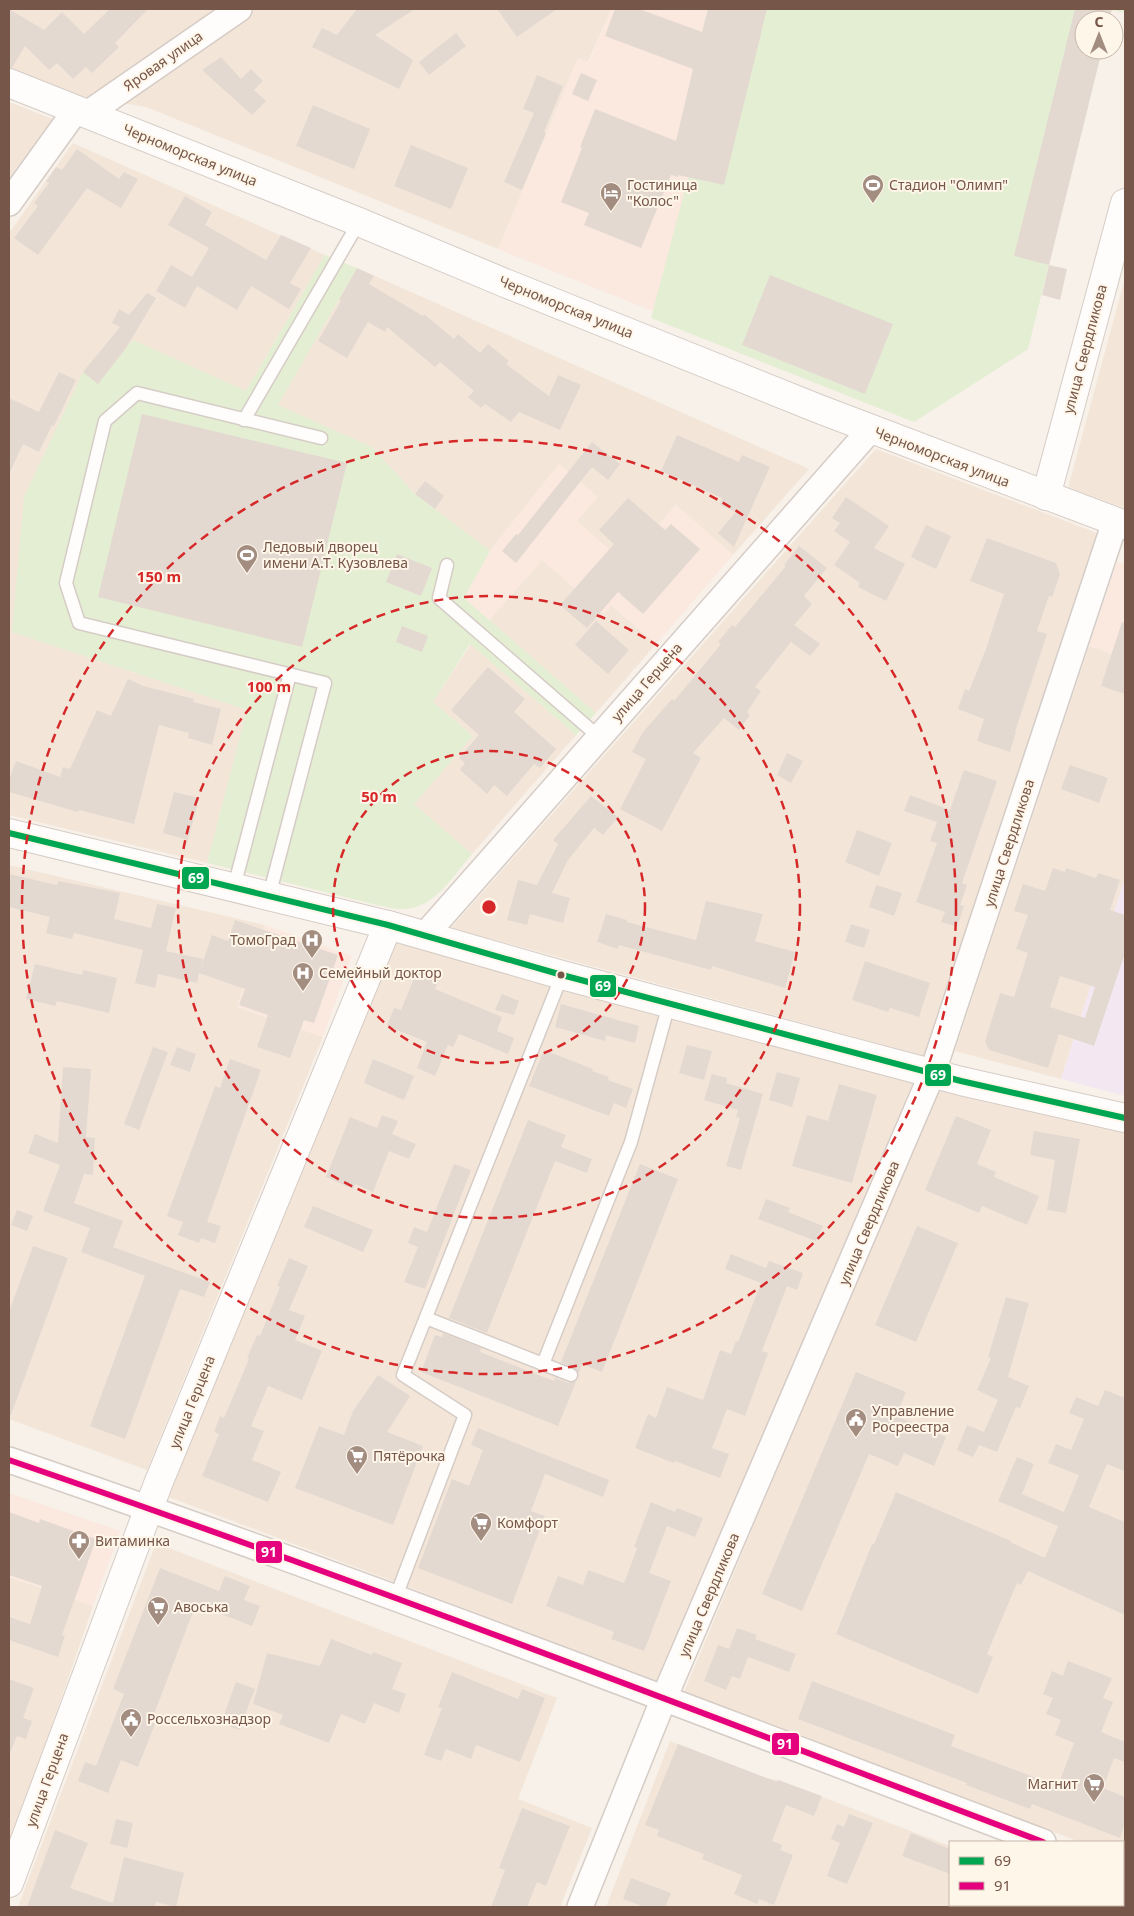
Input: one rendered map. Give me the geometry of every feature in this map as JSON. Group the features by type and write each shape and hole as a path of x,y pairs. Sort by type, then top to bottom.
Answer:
{"street":[{"name":"Яровая улица","path":"9,203 82,112 239,9"},
{"name":"Черноморская улица","path":"9,83 871,429 1120,524"},
{"name":"улица Свердликова","path":"1046,496 1125,203"},
{"name":"улица Герцена","path":"425,935 871,429"},
{"name":"улица Свердликова","path":"580,1907 664,1698 932,1074 1120,524"},
{"path":"9,833 388,925 562,975 932,1074 1125,1118"},
{"name":"улица Герцена","path":"9,1883 149,1509 388,925"},
{"path":"9,1460 149,1509 664,1698 1039,1841"}],"lane":[{"path":"244,420 359,222"},
{"path":"269,896 325,683 80,623 66,583 105,422 137,393 321,438"},
{"path":"448,565 439,598 599,737"},
{"path":"234,887 290,674"},
{"path":"395,1599 465,1415 403,1375 562,975"},
{"path":"543,1364 630,1142 669,1004"},
{"path":"426,1318 571,1376"}],"shaded area":[{"path":"9,9 611,9 588,62 578,58 498,249 146,107 73,95 9,68"},
{"path":"611,9 708,9 680,124 690,177 653,311 498,249 578,58 589,62"},
{"path":"9,102 55,120 9,184"},
{"path":"73,143 325,255 246,391 133,341 12,632 247,710 207,863 9,815 9,233"},
{"path":"357,268 809,469 733,555 676,505 625,563 576,521 559,464 490,551 415,494 372,447 277,405"},
{"path":"1125,278 1125,508 1068,488"},
{"path":"876,449 1097,533 925,1056 451,928"},
{"path":"559,464 598,497 577,521 625,563 676,505 733,555 656,644 612,605 604,614 542,560 489,620 464,598 490,551"},
{"path":"542,560 604,613 611,605 656,644 596,713 489,620"},
{"path":"1117,562 1125,564 1125,658 1089,646"},
{"path":"471,644 576,735 472,854 414,804 473,736 433,702"},
{"path":"1089,646 1125,658 1125,878 1061,1079 955,1051"},
{"path":"9,865 265,925 237,1007 323,1037 147,1470 9,1419"},
{"path":"1125,878 1125,1096 1061,1079"},
{"path":"265,925 352,956 323,1037 237,1007"},
{"path":"395,940 913,1082 658,1681 166,1496"},
{"path":"937,1088 1125,1126 1125,1859 1124,1841 1077,1841 684,1692"},
{"path":"9,1493 120,1531 93,1606 9,1577"},
{"path":"156,1543 557,1698 518,1799 592,1828 560,1907 18,1907"},
{"path":"9,1577 93,1606 9,1850"},
{"path":"670,1741 949,1846 949,1906 982,1906 981,1907 606,1907"},
{"path":"982,1906 1100,1906 1099,1907"}],"green space":[{"name":"Стадион \"Олимп\"","path":"708,9 1125,9 1125,13 1124,10 1074,10 1074,60 1100,60 1028,349 914,422 651,318 701,129 680,124"},
{"name":"Ледовый дворец имени А.Т. Кузовлева","path":"325,255 357,268 278,405 372,447 415,494 490,551 464,598 596,713 576,735 470,644 433,702 473,736 414,804 472,854 434,897 415,907 404,909 381,906 207,863 247,710 12,632 24,497 83,372 105,346 119,357 133,340 246,391"}],"building":[{"path":"9,9 44,30 62,12 84,34 110,9 148,9 115,43 119,47 92,73 86,67 73,79 57,63 49,70 25,46 12,68 9,68"},
{"path":"357,9 415,9 375,35 413,60 399,89 312,47 322,28 337,35"},
{"path":"497,9 557,9 517,37"},
{"path":"615,9 639,9 702,32 708,9 767,9 724,185 671,175 641,248 584,225 589,213 561,202 595,109 676,141 693,69 605,36"},
{"path":"1075,9 1112,9 1112,10"},
{"path":"1074,13 1074,60 1100,60 1049,265 1014,256"},
{"path":"456,33 466,46 429,75 419,62"},
{"path":"221,57 241,79 251,69 263,81 254,90 266,101 252,115 202,70"},
{"path":"581,73 597,80 588,101 572,94"},
{"path":"537,75 563,86 522,190 504,182 534,113 523,109"},
{"path":"313,105 370,129 354,169 296,146"},
{"path":"411,145 468,168 451,209 394,186"},
{"path":"77,149 119,179 124,172 138,179 121,208 87,188 38,255 14,238 38,206 34,203 49,183 46,181 56,167 62,170"},
{"path":"185,196 212,212 205,225 266,260 281,235 311,248 290,283 301,289 289,309 251,286 237,310 197,286 185,308 156,291 171,265 192,277 209,248 168,225"},
{"path":"1049,265 1067,269 1060,300 1042,295"},
{"path":"357,268 374,276 369,284 423,316 424,314 454,339 458,334 480,353 488,344 509,361 506,364 549,396 558,375 581,385 560,430 519,412 511,422 485,404 481,408 468,397 474,391 440,362 435,367 387,327 385,332 368,322 347,358 318,341"},
{"path":"770,275 893,324 865,394 742,345"},
{"path":"147,293 156,298 126,348 98,384 83,372 120,327 112,323 119,309 129,315"},
{"path":"59,372 76,380 54,426 52,425 39,452 23,444 9,474 9,398 39,412"},
{"path":"142,414 347,463 302,647 98,597"},
{"path":"677,435 739,462 742,455 770,467 734,547 718,533 736,512 720,505 722,498 661,471"},
{"path":"592,442 620,464 608,480 592,467 516,563 502,551 516,534 518,535"},
{"path":"425,481 444,496 435,509 415,494"},
{"path":"846,497 889,526 874,548 905,564 886,601 858,587 860,583 834,565 850,542 834,531 840,523 832,518"},
{"path":"628,498 665,530 671,524 700,549 643,614 618,592 587,628 560,605 614,544 599,530"},
{"path":"926,525 951,536 936,569 911,557"},
{"path":"987,538 1056,563 1060,574 1052,597 1049,596 1037,631 1047,634 1010,752 977,741 984,719 958,709 965,689 969,691 986,649 1004,594 970,581"},
{"path":"799,546 827,568 804,596 812,604 794,625 820,644 810,656 791,642 755,687 761,691 747,712 750,715 739,730 724,718 693,753 701,758 662,831 620,809 646,759 632,752 643,732 672,699 674,701 721,644 718,642 732,625 735,627 786,566 784,565"},
{"path":"397,554 432,568 421,596 386,582"},
{"path":"596,621 629,650 608,674 575,645"},
{"path":"1122,622 1125,623 1125,694 1101,686"},
{"path":"402,626 428,636 422,652 396,642"},
{"path":"488,667 525,699 514,712 556,749 540,768 534,764 507,796 494,785 487,794 460,770 465,763 459,758 479,735 451,710"},
{"path":"128,679 143,686 194,699 193,702 221,709 212,745 188,738 189,733 159,725 134,824 79,810 78,812 9,792 9,780 16,761 60,777 63,767 70,769 97,710 111,716"},
{"path":"787,753 803,761 791,783 777,775"},
{"path":"1070,765 1108,778 1099,803 1061,789"},
{"path":"964,770 997,781 962,883 967,885 960,905 964,906 957,927 941,922 945,912 916,902 937,843 930,841 937,822 904,811 910,795 950,810"},
{"path":"174,792 199,798 188,840 163,833"},
{"path":"591,796 618,817 603,835 594,828 568,860 552,893 570,898 563,923 530,914 527,925 507,920 518,880 537,885 558,844 553,840"},
{"path":"857,830 892,843 879,876 845,862"},
{"path":"1053,868 1065,872 1066,868 1096,878 1098,873 1120,880 1110,910 1125,915 1125,953 1094,1046 1059,1034 1048,1068 989,1050 985,1042 1000,993 1014,997 1028,953 1016,949 1028,915 1014,911 1023,884 1045,891","holes":["1060,976 1095,987 1085,1018 1050,1007"]},
{"path":"9,874 57,885 58,881 120,893 114,919 151,928 157,904 176,908 166,951 203,959 201,967 212,935 228,941 235,920 338,955 314,1023 304,1020 290,1058 257,1047 268,1015 239,1005 245,989 199,973 197,983 158,974 155,988 135,983 143,950 74,933 72,939 46,933 50,917 9,907"},
{"path":"876,885 902,893 894,916 869,907"},
{"path":"706,901 763,914 755,941 795,952 785,988 712,966 711,970 619,945 618,949 597,942 606,914 627,920 627,922 696,940"},
{"path":"851,924 870,930 864,948 845,942"},
{"path":"865,961 930,983 919,1017 890,1008 888,1012 852,1000"},
{"path":"35,964 82,975 83,970 117,978 109,1013 57,1001 55,1006 26,999"},
{"path":"418,969 440,978 435,989 502,1017 497,1031 514,1038 508,1054 459,1034 453,1047 448,1045 435,1076 417,1068 427,1042 387,1026 394,1008 401,1010"},
{"path":"502,994 519,1001 514,1015 495,1010"},
{"path":"561,1004 639,1026 635,1043 606,1035 605,1041 555,1027"},
{"path":"687,1045 712,1051 704,1080 679,1073"},
{"path":"153,1047 168,1052 139,1130 124,1124"},
{"path":"177,1047 196,1054 190,1072 170,1065"},
{"path":"544,1050 593,1069 592,1071 609,1077 608,1080 633,1089 626,1108 614,1103 609,1116 529,1086"},
{"path":"230,1059 261,1070 207,1222 221,1226 215,1243 201,1238 199,1243 178,1235 183,1222 167,1216 215,1086 220,1088"},
{"path":"373,1059 414,1076 404,1100 364,1083"},
{"path":"63,1067 91,1069 86,1137 95,1138 93,1175 84,1174 74,1203 123,1221 113,1247 210,1282 204,1297 180,1289 125,1439 90,1426 145,1276 81,1252 90,1228 43,1211 60,1165 28,1153 35,1134 58,1143"},
{"path":"777,1072 800,1078 792,1107 769,1100"},
{"path":"712,1074 727,1078 726,1083 763,1094 741,1170 726,1166 740,1118 736,1117 738,1110 704,1100"},
{"path":"839,1084 877,1095 852,1183 792,1166 807,1115 828,1121"},
{"path":"382,1115 398,1121 392,1134 416,1144 409,1159 389,1151 373,1192 355,1184 353,1189 326,1177 350,1117 377,1128"},
{"path":"956,1116 991,1130 977,1164 996,1172 994,1177 1039,1196 1027,1225 982,1206 979,1213 925,1190"},
{"path":"528,1120 566,1135 561,1147 592,1159 587,1173 555,1161 487,1333 449,1318"},
{"path":"1034,1131 1080,1139 1066,1213 1047,1210 1055,1160 1030,1155"},
{"path":"454,1164 471,1170 425,1289 404,1282 418,1247 408,1243 414,1227 427,1232"},
{"path":"640,1164 678,1179 602,1372 582,1364 579,1373 574,1368 561,1362"},
{"path":"766,1199 790,1208 788,1212 823,1226 816,1241 758,1219"},
{"path":"313,1206 373,1230 363,1252 304,1227"},
{"path":"17,1210 33,1216 27,1231 11,1225"},
{"path":"917,1226 958,1243 916,1342 875,1325"},
{"path":"33,1246 68,1258 11,1415 9,1415 9,1312"},
{"path":"731,1254 766,1268 769,1261 803,1273 797,1290 787,1286 762,1351 768,1353 745,1416 727,1409 712,1448 729,1454 720,1478 635,1448 648,1414 656,1418 667,1387 703,1400 720,1350 731,1354 736,1341 738,1342 761,1283 725,1269"},
{"path":"289,1258 308,1266 289,1310 305,1316 295,1340 322,1351 302,1400 268,1386 251,1426 264,1431 252,1460 281,1472 268,1502 202,1476 219,1434 214,1432 220,1416 224,1418 257,1335 260,1336 280,1287 277,1286"},
{"path":"1006,1297 1029,1303 1008,1377 1029,1386 1020,1408 1016,1407 997,1452 979,1445 973,1457 957,1450 967,1425 984,1432 998,1400 977,1390 991,1358 988,1357"},
{"path":"443,1333 481,1348 480,1352 554,1381 555,1378 568,1383 576,1382 558,1426 421,1372 435,1335 442,1337"},
{"path":"856,1372 906,1392 896,1416 946,1437 934,1466 904,1453 898,1466 869,1454 802,1611 762,1594"},
{"path":"378,1375 410,1396 387,1432 423,1446 393,1525 295,1488 319,1426 344,1435 353,1411"},
{"path":"1105,1390 1125,1398 1125,1471 1107,1464 1089,1507 1125,1522 1125,1615 1028,1571 1021,1585 1017,1583 987,1654 993,1657 978,1694 836,1634 872,1544 874,1544 896,1492 1011,1541 1045,1558 1058,1526 998,1501 1017,1457 1034,1464 1022,1494 1064,1512 1079,1475 1048,1463 1056,1444 1071,1450 1084,1419 1069,1413 1076,1397 1098,1406"},
{"name":"Комфорт","path":"478,1428 609,1480 603,1497 545,1474 531,1511 545,1516 512,1604 418,1568 452,1479 469,1486 483,1450 471,1445"},
{"path":"651,1502 675,1512 677,1508 703,1518 695,1537 667,1526 649,1573 671,1581 644,1651 611,1639 614,1632 546,1606 558,1576 583,1585 588,1570 624,1583 637,1548 634,1547"},
{"path":"9,1512 39,1523 40,1519 96,1539 62,1635 65,1636 58,1657 9,1640 9,1617 30,1624 42,1586 9,1575"},
{"path":"160,1568 219,1591 225,1576 250,1586 244,1600 260,1606 252,1626 196,1604 151,1722 155,1724 138,1767 121,1760 108,1793 78,1781 85,1762 96,1766 124,1694 113,1689"},
{"path":"737,1628 757,1635 755,1639 796,1654 789,1672 748,1657 740,1679 732,1676 726,1690 704,1681 718,1645 729,1649"},
{"path":"331,1639 372,1655 373,1652 402,1663 392,1689 406,1694 399,1713 374,1703 365,1724 341,1714 329,1743 279,1724 283,1715 253,1704 267,1653 320,1666"},
{"path":"1068,1661 1112,1678 1103,1698 1113,1702 1101,1732 1125,1742 1125,1762 1114,1758 1103,1788 1125,1797 1125,1822 1120,1838 1032,1804 1030,1809 798,1719 812,1681 955,1735 951,1746 1058,1786 1074,1743 1055,1735 1061,1720 1046,1714 1053,1698 1043,1694 1052,1671 1063,1676"},
{"path":"452,1672 518,1699 522,1689 545,1698 520,1762 476,1745 471,1759 446,1749 441,1761 424,1755 442,1708 438,1707"},
{"path":"9,1679 34,1688 23,1718 32,1721 26,1739 17,1736 11,1751 9,1751"},
{"path":"236,1682 255,1689 239,1730 221,1723"},
{"path":"678,1744 777,1782 778,1780 822,1796 814,1816 786,1805 772,1841 782,1845 780,1850 793,1855 774,1905 759,1899 757,1904 734,1894 742,1875 702,1859 704,1854 657,1836 659,1830 645,1825"},
{"path":"522,1808 570,1826 546,1886 537,1882 527,1907 491,1907 505,1870 499,1868"},
{"path":"849,1814 873,1823 847,1884 827,1876 840,1843 831,1839 837,1824 844,1827"},
{"path":"116,1819 133,1823 127,1848 110,1844"},
{"path":"55,1830 88,1843 70,1888 113,1903 124,1857 184,1873 176,1907 156,1902 155,1907 27,1907"},
{"path":"911,1833 949,1849 949,1874 902,1856"},
{"path":"631,1878 671,1893 665,1907 645,1907 623,1899"}],"transit line":[{"name":"69","path":"9,833 388,925 562,975 961,1081 1125,1118"},
{"name":"91","path":"9,1460 398,1599 1040,1841"}],"place":[{"name":"Стадион \"Олимп\"","path":"873,204"},
{"name":"Гостиница \"Колос\"","path":"611,212"},
{"name":"Ледовый дворец имени А.Т. Кузовлева","path":"247,574"},
{"name":"ТомоГрад","path":"312,959"},
{"name":"Семейный доктор","path":"303,992"},
{"name":"Управление Росреестра","path":"856,1438"},
{"name":"Пятёрочка","path":"357,1475"},
{"name":"Комфорт","path":"481,1542"},
{"name":"Витаминка","path":"79,1560"},
{"name":"Авоська","path":"158,1626"},
{"name":"Россельхознадзор","path":"131,1738"},
{"name":"Магнит","path":"1094,1803"}]}
